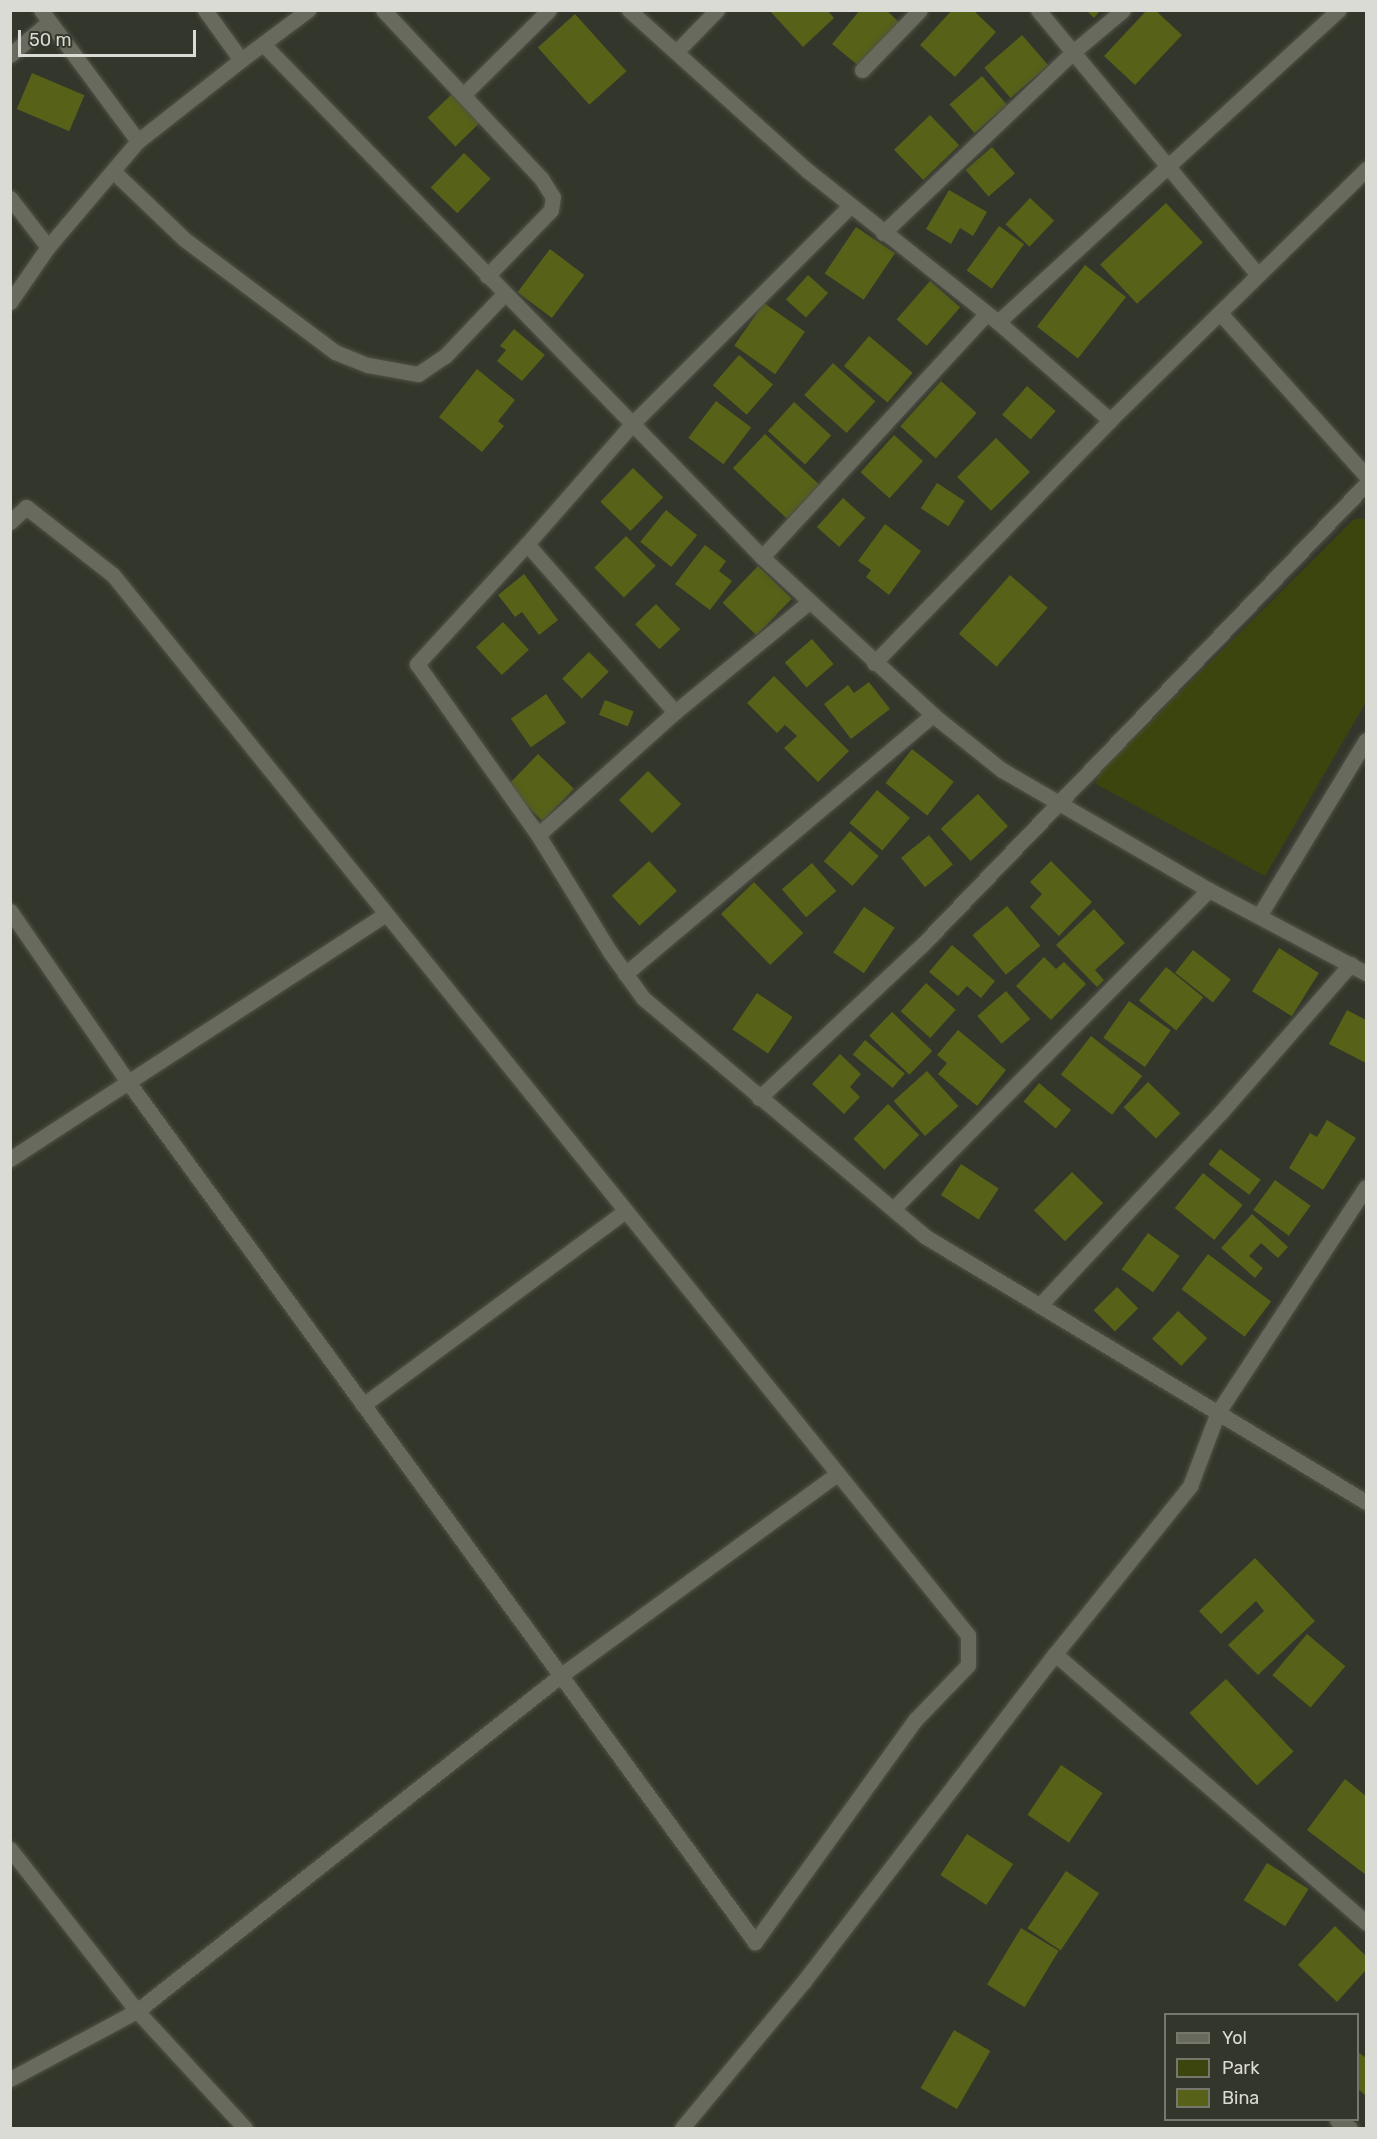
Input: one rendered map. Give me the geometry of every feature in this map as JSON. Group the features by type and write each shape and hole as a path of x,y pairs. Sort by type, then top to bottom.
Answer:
{"street":[{"path":"205,10 242,60"},
{"path":"10,302 48,247 138,141 308,10"},
{"path":"383,10 541,178 553,197 551,210 487,276"},
{"path":"463,95 549,10"},
{"path":"629,10 850,206 992,318 1110,420"},
{"path":"676,52 717,10"},
{"path":"862,70 920,10"},
{"path":"1038,10 1258,275"},
{"path":"883,232 1072,52 1123,10"},
{"path":"762,557 992,318 1169,168 1339,10"},
{"path":"10,55 45,16 138,141"},
{"path":"263,44 762,557 874,663 933,715 1002,770 1209,890 1366,973"},
{"path":"874,663 1110,420 1366,169"},
{"path":"114,172 184,239 336,352 368,365 418,374 445,356 504,294"},
{"path":"10,198 48,247"},
{"path":"850,206 633,423 527,544 417,664 538,835 626,974 644,998 759,1098 926,1237 1366,1502"},
{"path":"1220,313 1366,476"},
{"path":"759,1098 923,944 1057,802 1366,484"},
{"path":"10,522 26,507 113,575 384,915 968,1635 968,1665 915,1720 755,1942 128,1082 10,911"},
{"path":"527,544 675,712"},
{"path":"538,835 675,712 809,602"},
{"path":"626,974 933,715"},
{"path":"1259,916 1366,740"},
{"path":"893,1209 1209,890"},
{"path":"10,1159 384,915"},
{"path":"1040,1305 1223,1110 1351,964"},
{"path":"682,2128 804,1981 1055,1654 1190,1486 1218,1412 1366,1187"},
{"path":"363,1405 624,1212"},
{"path":"10,2079 137,2011 560,1676 837,1474"},
{"path":"1055,1654 1366,1922"},
{"path":"10,1849 137,2011 245,2128"}],"green space":[{"path":"1361,518 1366,520 1366,702 1265,876 1096,784 1098,774 1353,520"}],"building":[{"path":"769,10 827,10 834,18 803,47"},
{"path":"860,10 886,10 899,22 860,67 832,44"},
{"path":"952,10 973,10 996,32 955,77 920,45"},
{"path":"1086,10 1101,10 1094,18"},
{"path":"1147,10 1155,10 1182,35 1135,85 1104,56"},
{"path":"575,14 627,71 589,105 538,47"},
{"path":"1022,35 1048,65 1011,98 984,68"},
{"path":"32,73 84,95 69,131 17,109"},
{"path":"982,76 1007,105 974,133 950,104"},
{"path":"452,94 480,123 455,146 428,118"},
{"path":"930,115 959,145 923,180 894,150"},
{"path":"992,147 1015,173 989,196 966,170"},
{"path":"464,153 491,179 457,213 431,188"},
{"path":"949,190 987,212 973,236 960,228 951,244 926,229"},
{"path":"1030,198 1054,221 1030,247 1005,224"},
{"path":"1166,203 1203,242 1137,304 1100,264"},
{"path":"999,226 1024,244 992,289 967,270"},
{"path":"856,227 895,253 864,300 825,273"},
{"path":"550,249 584,275 552,318 518,292"},
{"path":"1085,265 1126,297 1078,358 1037,326"},
{"path":"808,275 828,293 806,318 786,300"},
{"path":"930,281 960,307 927,346 897,319"},
{"path":"764,303 805,332 775,374 734,346"},
{"path":"514,329 545,355 522,381 497,361 506,350 500,346"},
{"path":"869,336 913,373 888,403 844,366"},
{"path":"739,355 773,385 747,415 713,385"},
{"path":"833,363 875,401 847,433 804,395"},
{"path":"477,369 515,400 498,421 504,426 482,452 439,417"},
{"path":"941,381 977,413 936,458 900,426"},
{"path":"1027,386 1056,411 1031,440 1002,415"},
{"path":"716,401 751,427 723,464 688,438"},
{"path":"794,402 831,435 805,464 768,431"},
{"path":"765,434 819,484 787,519 733,468"},
{"path":"894,435 923,461 890,498 861,472"},
{"path":"996,438 1030,472 991,511 957,477"},
{"path":"633,468 663,497 631,531 600,502"},
{"path":"937,483 965,501 948,526 921,508"},
{"path":"843,498 865,518 839,547 817,527"},
{"path":"666,510 697,535 671,567 640,542"},
{"path":"885,524 921,551 889,595 866,577 871,570 858,561"},
{"path":"626,536 656,566 624,598 594,568"},
{"path":"705,545 726,561 719,571 732,581 710,610 675,584"},
{"path":"758,566 792,599 756,635 723,603"},
{"path":"524,574 558,620 539,635 522,612 515,617 498,595"},
{"path":"1010,575 1048,608 997,667 959,634"},
{"path":"656,604 680,629 659,649 635,624"},
{"path":"503,622 529,650 502,675 476,647"},
{"path":"812,639 834,664 806,688 785,663"},
{"path":"589,652 609,672 582,699 562,679"},
{"path":"774,676 849,751 818,782 784,748 797,736 785,725 777,733 747,703"},
{"path":"869,682 890,709 851,739 824,704 848,685 854,693"},
{"path":"546,694 566,723 531,747 511,719"},
{"path":"605,700 634,712 628,726 599,715"},
{"path":"912,749 954,782 927,816 886,783"},
{"path":"538,754 574,789 543,821 507,786"},
{"path":"648,771 681,804 652,833 619,800"},
{"path":"877,790 910,818 882,851 849,823"},
{"path":"978,794 1008,826 971,861 941,829"},
{"path":"850,831 879,856 852,886 824,861"},
{"path":"929,835 953,865 925,887 901,858"},
{"path":"649,861 677,891 640,926 612,896"},
{"path":"1051,861 1092,902 1059,936 1030,907 1042,894 1030,882"},
{"path":"812,863 836,891 806,917 782,889"},
{"path":"754,882 803,933 770,965 721,914"},
{"path":"1007,906 1040,946 1006,975 973,935"},
{"path":"864,907 895,928 864,973 833,953"},
{"path":"1094,909 1125,943 1095,970 1104,980 1097,987 1056,945"},
{"path":"952,945 995,981 981,998 967,986 958,996 929,972"},
{"path":"1279,948 1319,973 1292,1016 1252,991"},
{"path":"1193,950 1231,980 1213,1002 1175,973"},
{"path":"1044,957 1056,969 1064,962 1086,984 1051,1020 1016,986"},
{"path":"1166,967 1203,997 1176,1031 1139,1000"},
{"path":"926,983 956,1010 930,1038 901,1011"},
{"path":"1006,991 1030,1019 1002,1044 977,1016"},
{"path":"757,993 793,1017 768,1054 732,1029"},
{"path":"1129,1001 1171,1030 1145,1067 1103,1038"},
{"path":"1347,1010 1366,1020 1366,1063 1329,1044"},
{"path":"892,1012 932,1051 909,1075 869,1036"},
{"path":"958,1030 1006,1070 977,1106 938,1074 947,1063 937,1055"},
{"path":"1091,1036 1142,1076 1112,1115 1061,1075"},
{"path":"865,1040 905,1073 893,1088 853,1055"},
{"path":"840,1054 861,1074 850,1087 860,1097 844,1114 812,1084"},
{"path":"927,1071 958,1106 925,1136 894,1101"},
{"path":"1148,1082 1180,1113 1156,1138 1124,1107"},
{"path":"1039,1083 1071,1110 1056,1128 1024,1101"},
{"path":"888,1104 919,1135 884,1170 853,1139"},
{"path":"1327,1120 1356,1138 1323,1190 1289,1168 1310,1133 1317,1137"},
{"path":"1220,1149 1261,1180 1249,1195 1209,1164"},
{"path":"961,1164 999,1189 979,1220 941,1195"},
{"path":"1072,1172 1103,1203 1065,1241 1034,1210"},
{"path":"1203,1173 1243,1205 1214,1240 1175,1208"},
{"path":"1275,1180 1311,1206 1289,1236 1253,1210"},
{"path":"1252,1214 1288,1247 1278,1258 1261,1243 1249,1256 1263,1268 1255,1278 1221,1248"},
{"path":"1148,1233 1180,1256 1153,1292 1122,1269"},
{"path":"1208,1254 1271,1302 1245,1337 1182,1289"},
{"path":"1117,1287 1138,1308 1115,1332 1094,1310"},
{"path":"1178,1311 1207,1338 1181,1366 1152,1339"},
{"path":"1255,1558 1315,1621 1258,1675 1228,1645 1264,1611 1256,1601 1221,1634 1199,1611"},
{"path":"1307,1634 1345,1666 1311,1708 1272,1675"},
{"path":"1226,1679 1294,1751 1257,1786 1189,1713"},
{"path":"1061,1765 1102,1793 1069,1843 1027,1815"},
{"path":"1345,1779 1366,1796 1366,1875 1307,1830"},
{"path":"967,1834 1013,1864 986,1905 940,1875"},
{"path":"1267,1863 1309,1889 1285,1926 1244,1900"},
{"path":"1066,1871 1099,1893 1061,1951 1027,1928"},
{"path":"1335,1926 1366,1956 1366,1970 1337,2002 1298,1965"},
{"path":"1021,1928 1059,1951 1025,2007 987,1985"},
{"path":"954,2030 990,2051 957,2109 921,2088"},
{"path":"1359,2053 1366,2058 1365,2095 1359,2090"}]}
